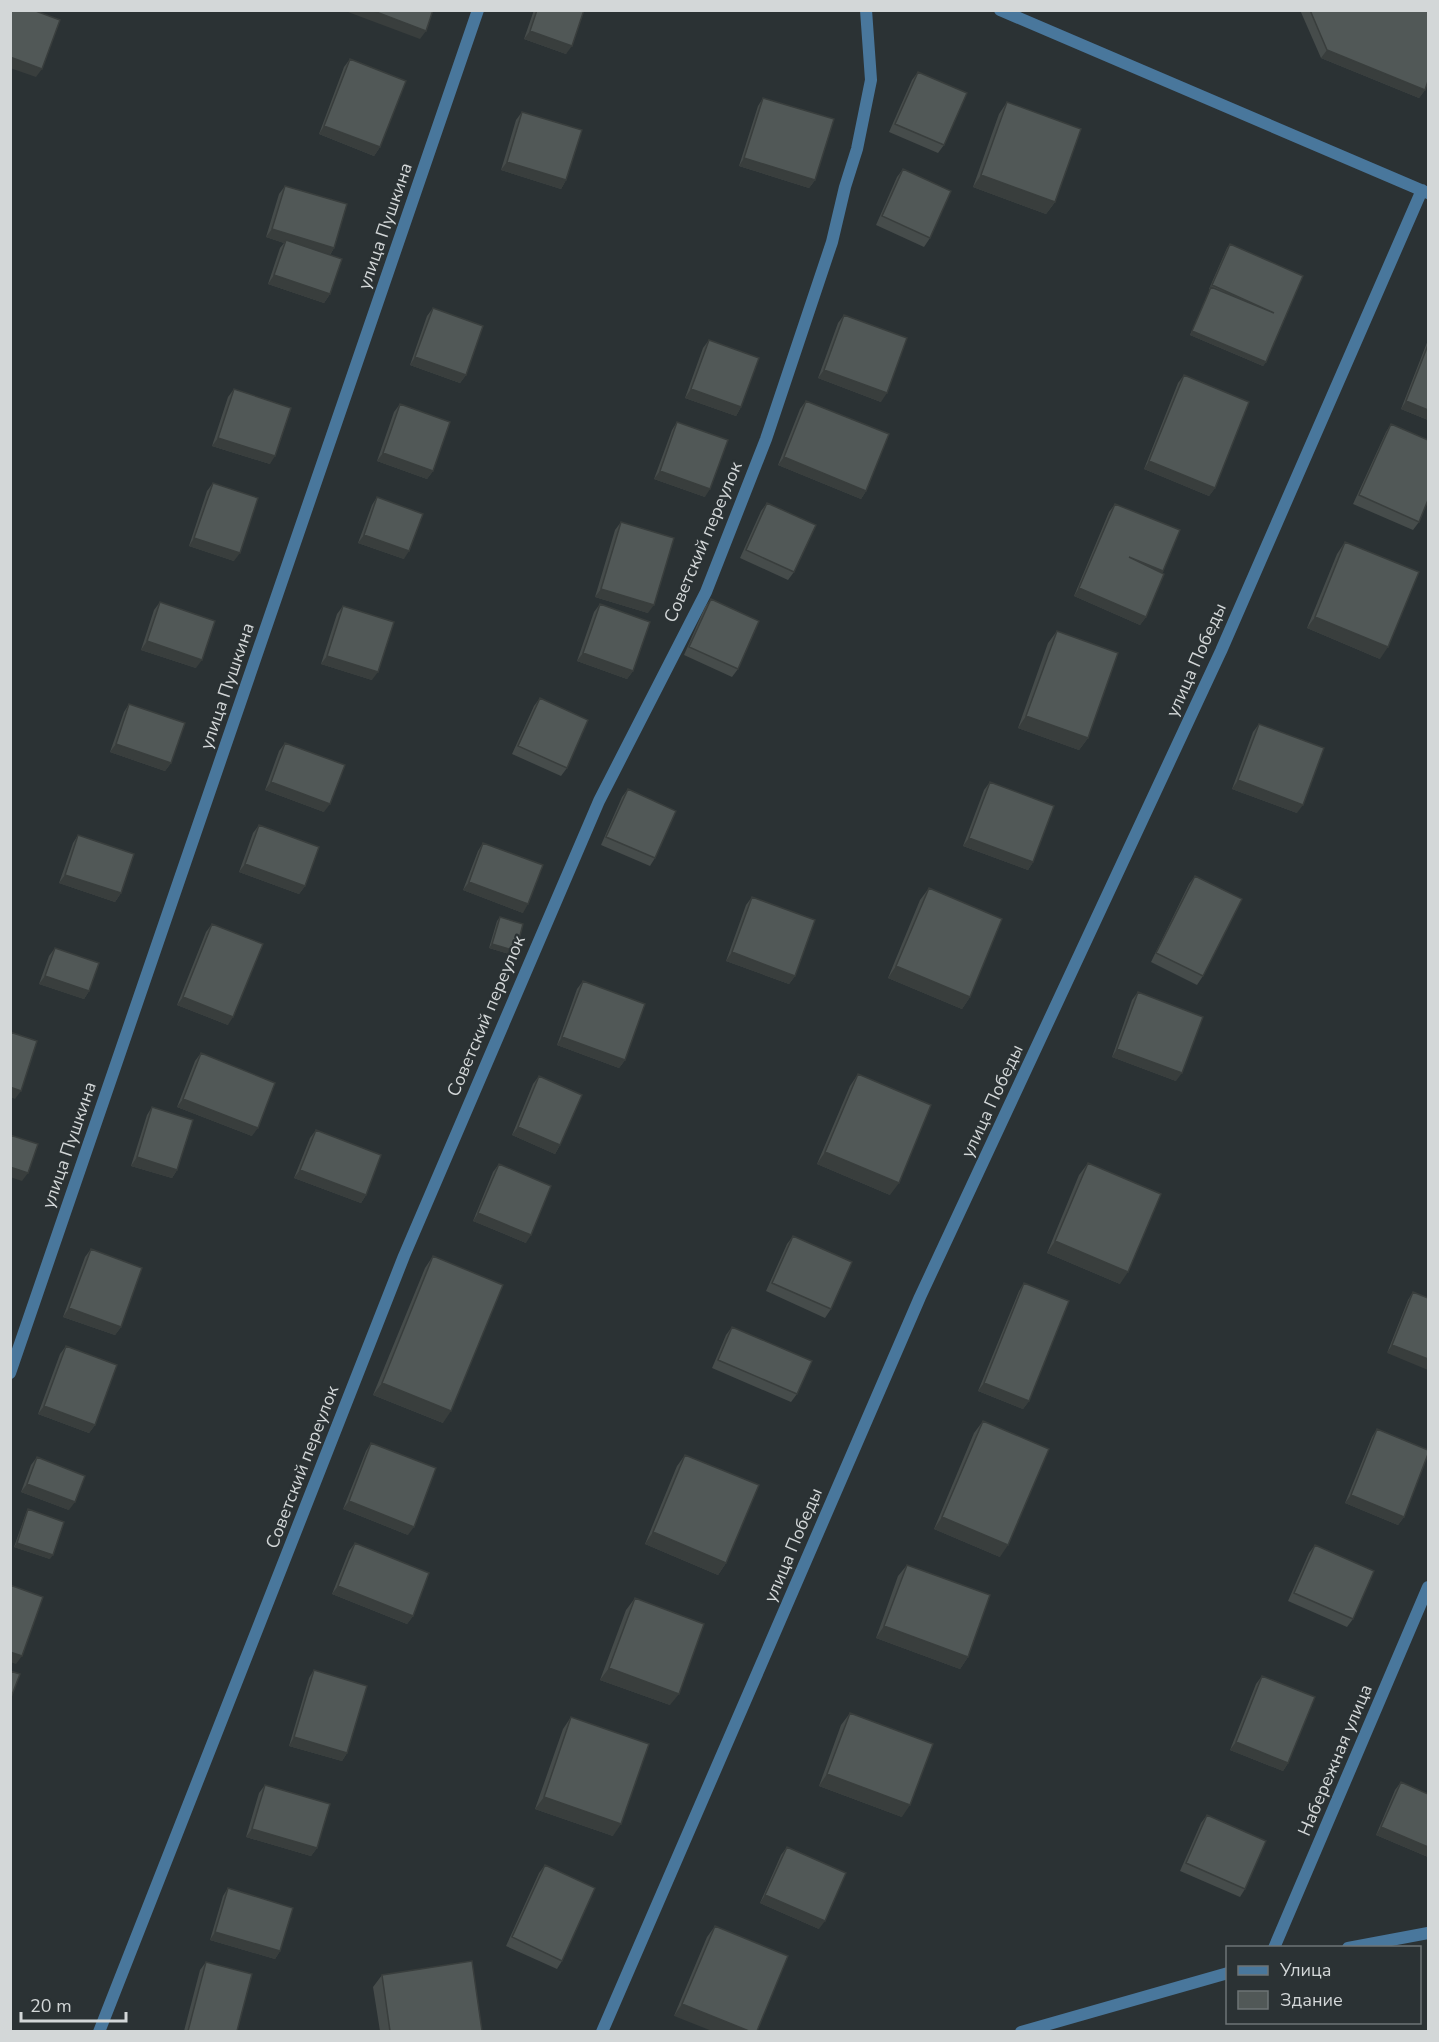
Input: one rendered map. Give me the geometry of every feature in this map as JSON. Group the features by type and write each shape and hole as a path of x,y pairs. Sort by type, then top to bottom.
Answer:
{"street":[{"name":"улица Пушкина","path":"10,1373 478,10"},
{"name":"Советский переулок","path":"99,2031 404,1256 599,801 706,592 766,439 832,242 857,149 871,81 866,10"},
{"path":"1000,10 1425,191"},
{"name":"улица Победы","path":"602,2031 920,1297 1221,651 1425,191"},
{"name":"Набережная улица","path":"1274,1946 1428,1587"},
{"path":"1354,1946 1428,1933"},
{"path":"1021,2031 1226,1973"}],"building":[{"path":"10,10 33,10 60,20 42,69 10,57"},
{"path":"371,10 433,10 426,31"},
{"path":"537,10 584,10 572,46 530,31"},
{"path":"1310,10 1428,11 1428,81 1425,90 1327,50"},
{"path":"350,59 406,81 380,147 324,126"},
{"path":"918,72 967,93 944,145 895,124"},
{"path":"763,98 834,119 815,180 744,158"},
{"path":"1007,102 1081,129 1055,202 981,175"},
{"path":"522,112 582,130 566,180 507,162"},
{"path":"903,169 951,191 930,238 882,216"},
{"path":"285,186 347,204 334,248 272,229"},
{"path":"286,240 342,259 330,294 274,275"},
{"path":"1230,244 1303,276 1266,362 1192,331 1211,287 1274,313 1212,285"},
{"path":"433,308 483,326 466,375 415,357"},
{"path":"844,315 907,338 887,393 824,370"},
{"path":"709,340 759,358 741,407 691,389"},
{"path":"1428,345 1428,410 1406,401"},
{"path":"1184,375 1249,402 1215,488 1149,461"},
{"path":"234,389 291,408 275,456 218,438"},
{"path":"806,401 889,434 866,491 784,457"},
{"path":"400,404 450,422 433,471 383,453"},
{"path":"677,422 728,440 710,489 660,471"},
{"path":"1391,424 1428,440 1428,500 1419,522 1359,495"},
{"path":"213,483 258,498 240,553 194,538"},
{"path":"377,497 423,514 409,551 364,535"},
{"path":"767,503 816,525 794,572 746,550"},
{"path":"1115,504 1180,530 1163,571 1129,557 1164,574 1146,617 1079,588"},
{"path":"621,522 674,538 654,605 601,589"},
{"path":"1345,542 1419,572 1388,647 1315,617"},
{"path":"711,599 759,621 738,669 689,647"},
{"path":"160,602 215,621 202,660 147,641"},
{"path":"600,604 650,622 633,671 583,653"},
{"path":"343,606 394,622 378,672 327,656"},
{"path":"1057,631 1118,653 1088,738 1026,716"},
{"path":"540,698 588,720 567,768 518,746"},
{"path":"129,704 185,723 171,763 116,744"},
{"path":"1259,724 1324,748 1303,805 1238,780"},
{"path":"285,743 345,765 330,804 271,782"},
{"path":"990,782 1054,806 1033,862 969,838"},
{"path":"628,789 676,811 655,858 606,837"},
{"path":"259,825 319,847 305,886 245,864"},
{"path":"78,835 134,854 121,893 65,875"},
{"path":"483,843 543,865 528,904 469,882"},
{"path":"1195,876 1242,899 1203,976 1156,953"},
{"path":"929,888 1002,919 970,997 896,966"},
{"path":"752,897 815,920 795,976 732,952"},
{"path":"500,917 523,924 516,951 492,944"},
{"path":"212,924 263,944 233,1017 183,997"},
{"path":"55,948 99,963 89,991 45,976"},
{"path":"583,981 645,1004 625,1060 562,1037"},
{"path":"1138,992 1203,1017 1182,1073 1117,1049"},
{"path":"10,1032 37,1041 21,1091 10,1087"},
{"path":"201,1053 275,1083 258,1128 183,1099"},
{"path":"858,1074 931,1105 899,1183 825,1152"},
{"path":"539,1076 582,1095 560,1145 518,1127"},
{"path":"152,1107 193,1120 177,1170 137,1157"},
{"path":"316,1130 381,1155 366,1195 300,1170"},
{"path":"10,1135 38,1144 28,1173 10,1167"},
{"path":"1088,1163 1161,1194 1128,1272 1055,1241"},
{"path":"499,1164 551,1186 531,1235 478,1213"},
{"path":"793,1236 852,1262 831,1309 772,1283"},
{"path":"91,1249 142,1268 121,1327 69,1308"},
{"path":"433,1256 503,1285 451,1411 382,1383"},
{"path":"1024,1283 1069,1301 1029,1401 984,1383"},
{"path":"1413,1292 1428,1298 1428,1359 1392,1345"},
{"path":"732,1327 812,1361 797,1394 718,1360"},
{"path":"66,1346 117,1365 95,1425 44,1406"},
{"path":"983,1421 1049,1449 1008,1545 942,1517"},
{"path":"1377,1429 1428,1450 1404,1517 1351,1495"},
{"path":"371,1443 436,1468 414,1527 349,1501"},
{"path":"685,1455 759,1485 726,1563 653,1532"},
{"path":"37,1457 85,1476 75,1502 27,1484"},
{"path":"28,1509 64,1522 53,1555 17,1543"},
{"path":"355,1543 429,1573 413,1616 338,1586"},
{"path":"1315,1545 1374,1571 1353,1619 1294,1593"},
{"path":"907,1565 990,1595 968,1657 884,1626"},
{"path":"10,1585 43,1597 22,1656 10,1652"},
{"path":"635,1598 704,1624 679,1694 609,1668"},
{"path":"314,1670 367,1686 347,1753 294,1737"},
{"path":"10,1671 20,1674 10,1700"},
{"path":"1262,1676 1315,1697 1288,1763 1236,1742"},
{"path":"850,1713 933,1744 910,1805 827,1774"},
{"path":"571,1717 649,1744 621,1824 544,1797"},
{"path":"1401,1782 1428,1794 1428,1847 1381,1827"},
{"path":"265,1785 330,1804 317,1848 252,1829"},
{"path":"1207,1815 1266,1841 1245,1889 1186,1863"},
{"path":"787,1847 846,1873 825,1921 765,1895"},
{"path":"545,1865 595,1888 562,1961 512,1937"},
{"path":"228,1888 293,1908 280,1951 215,1932"},
{"path":"715,1926 788,1956 757,2031 749,2031 682,2004"},
{"path":"472,1961 482,2031 390,2031 382,1975"},
{"path":"206,1962 252,1974 237,2031 188,2031"}]}
